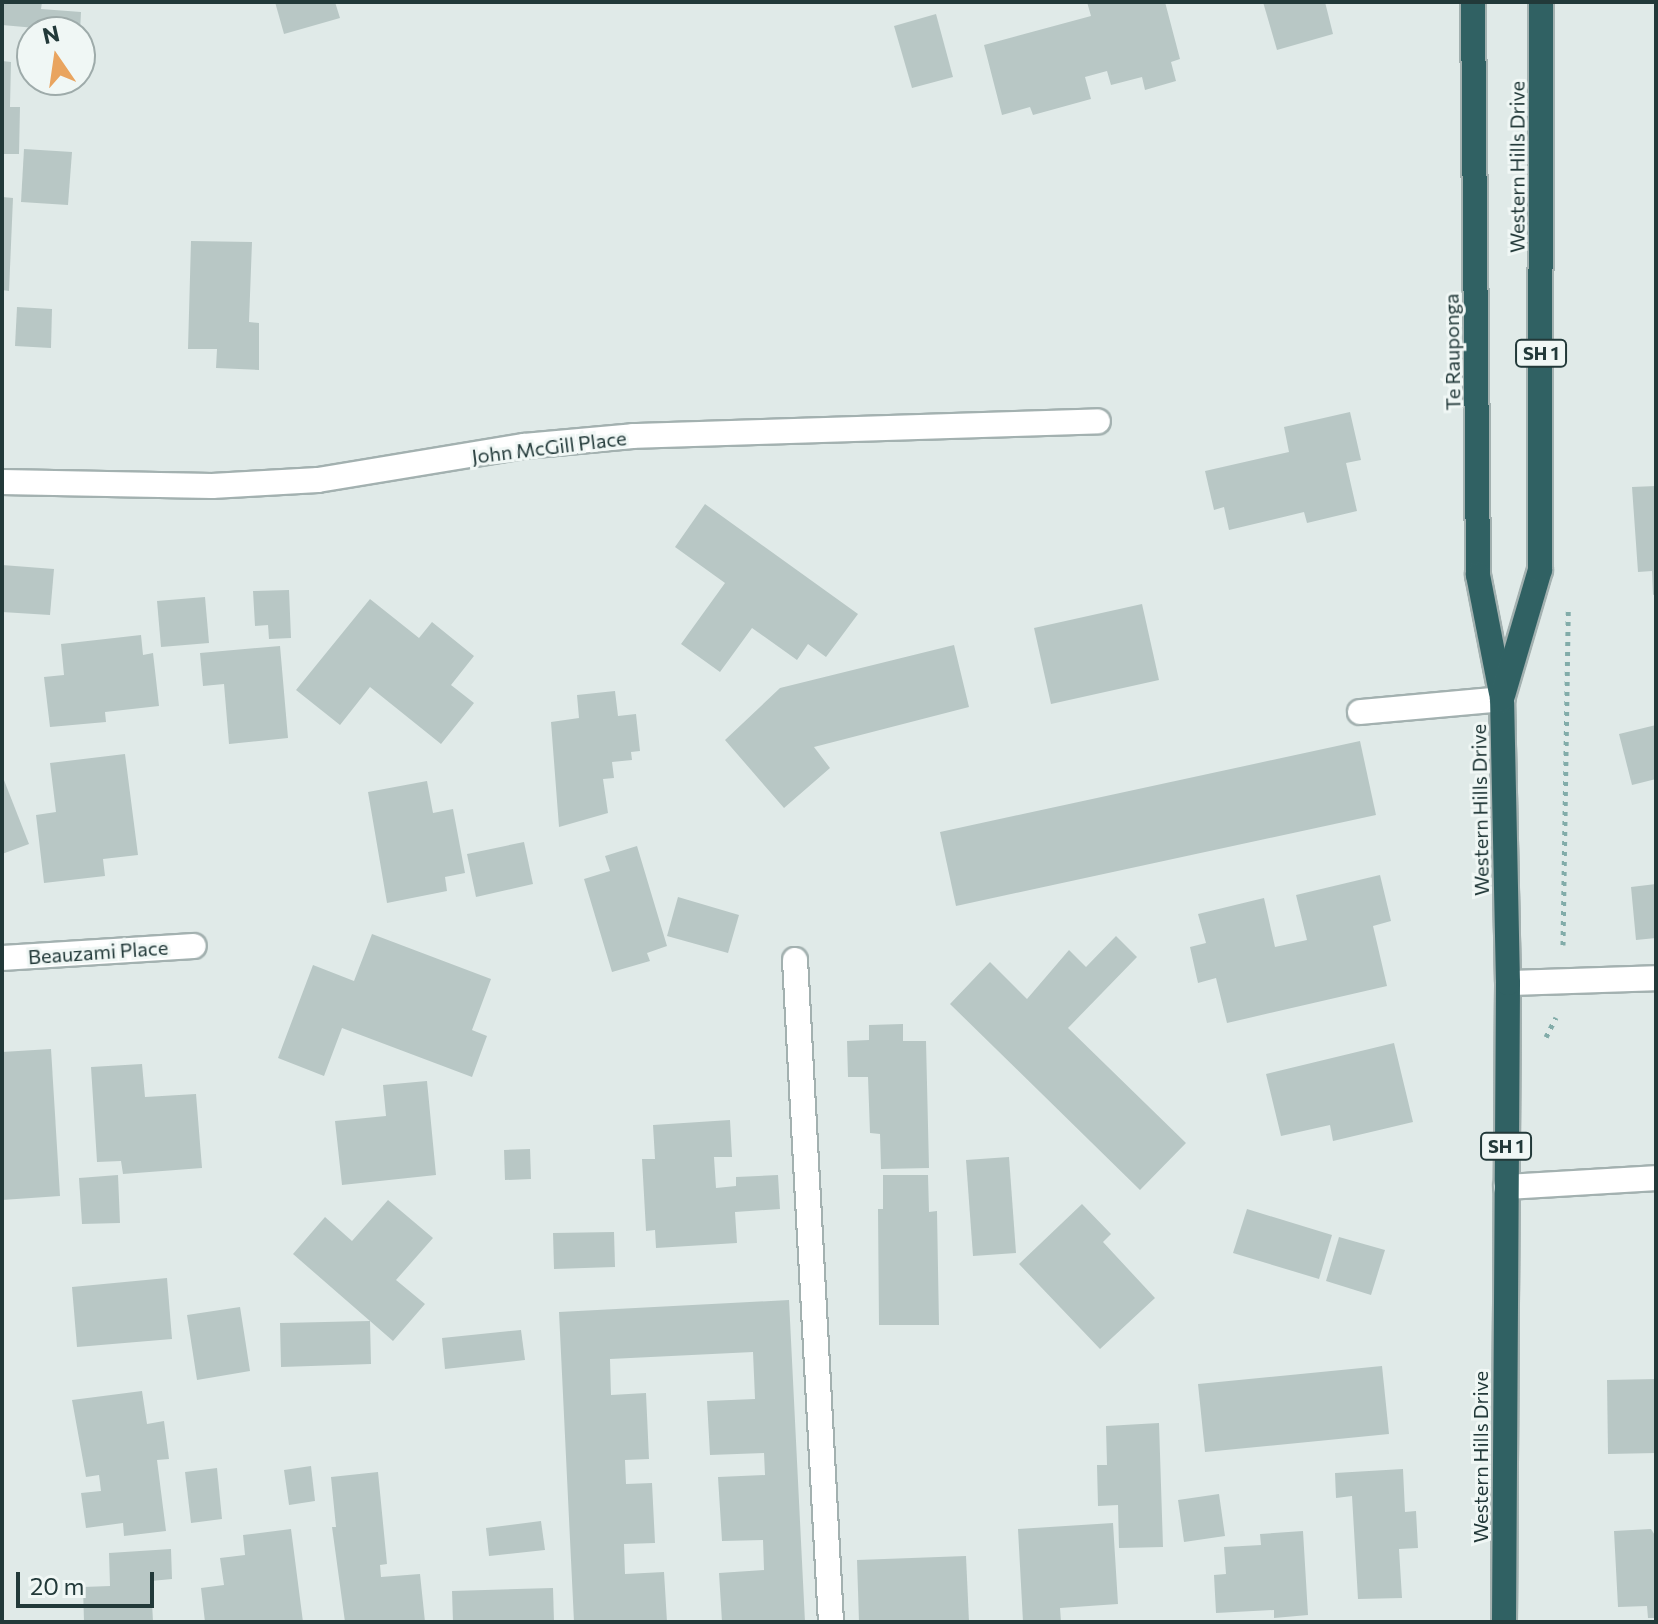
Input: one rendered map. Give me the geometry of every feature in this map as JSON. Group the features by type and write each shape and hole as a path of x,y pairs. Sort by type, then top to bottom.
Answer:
{"highway":[{"name":"Te Rauponga","path":"1473,2 1478,575 1502,699"},
{"name":"Western Hills Drive","path":"1504,1622 1508,983 1502,699 1540,570 1541,2"}],"street":[{"name":"John McGill Place","path":"2,482 212,486 318,480 524,446 633,436 1098,421"},
{"path":"1360,712 1502,699"},
{"name":"Beauzami Place","path":"2,958 194,946"},
{"path":"795,960 831,1622"},
{"path":"1508,983 1656,978"},
{"path":"1506,1187 1656,1178"}],"building":[{"path":"2,2 42,2 41,9 81,12 81,16 16,16 16,26 2,25"},
{"path":"275,2 335,2 340,18 284,34"},
{"path":"1087,2 1165,2 1180,59 1171,62 1176,81 1145,90 1142,77 1111,85 1107,71 1085,77 1091,99 1033,115 1030,107 1002,115 984,45 1091,16"},
{"path":"1263,2 1325,2 1333,34 1277,50"},
{"path":"936,14 953,77 912,88 894,26"},
{"path":"2,61 11,62 10,107 20,107 19,154 2,154"},
{"path":"24,149 72,152 68,205 21,202"},
{"path":"2,197 13,198 9,291 2,290"},
{"path":"191,241 252,242 249,322 259,323 259,370 216,368 217,349 188,349"},
{"path":"17,307 52,309 51,348 15,346"},
{"path":"1350,412 1361,460 1346,463 1357,511 1307,523 1304,512 1229,530 1224,507 1214,510 1205,471 1289,452 1284,427"},
{"path":"1656,486 1656,594 1653,595 1652,571 1638,572 1632,487"},
{"path":"705,504 858,614 826,657 808,644 797,660 752,628 720,672 681,644 725,583 675,547"},
{"path":"2,565 54,569 50,615 2,612"},
{"path":"289,590 291,638 269,639 268,625 255,626 253,591"},
{"path":"205,597 209,643 161,647 157,601"},
{"path":"370,599 419,638 432,622 474,656 451,685 474,703 441,744 370,687 340,725 296,690"},
{"path":"1142,604 1159,680 1051,704 1034,628"},
{"path":"141,635 143,655 153,653 159,706 105,712 106,722 50,727 44,677 64,675 61,644"},
{"path":"954,645 969,707 814,747 830,768 784,808 725,740 780,688"},
{"path":"280,646 288,738 229,744 224,684 203,686 200,653"},
{"path":"615,691 618,716 636,714 640,751 631,752 632,760 612,762 614,778 603,779 608,813 559,827 551,722 579,718 577,695"},
{"path":"1656,725 1656,779 1632,785 1619,734"},
{"path":"1360,741 1376,815 956,906 940,832"},
{"path":"125,754 138,855 103,859 105,876 44,883 36,815 56,812 50,763"},
{"path":"2,775 29,844 2,854"},
{"path":"427,781 433,813 453,809 465,873 445,877 447,891 387,903 368,792"},
{"path":"524,842 533,884 476,897 467,854"},
{"path":"637,846 667,946 647,953 650,961 612,972 584,879 610,871 605,856"},
{"path":"1380,875 1391,921 1373,926 1387,986 1227,1023 1216,978 1198,983 1190,947 1206,943 1198,914 1264,898 1275,947 1307,940 1296,895"},
{"path":"1656,884 1656,938 1636,940 1631,887"},
{"path":"678,897 739,915 728,953 667,936"},
{"path":"372,934 491,979 472,1030 487,1036 472,1077 342,1028 324,1076 278,1058 313,965 354,981"},
{"path":"1116,936 1137,957 1068,1028 1186,1143 1140,1190 950,1004 990,962 1027,999 1069,950 1086,967"},
{"path":"903,1024 903,1041 926,1041 929,1168 881,1169 880,1134 870,1133 868,1077 848,1077 847,1041 869,1040 869,1025"},
{"path":"1394,1043 1413,1122 1333,1141 1330,1125 1281,1136 1266,1074"},
{"path":"51,1049 60,1196 2,1200 2,1052"},
{"path":"142,1064 145,1097 196,1094 202,1168 123,1174 121,1161 97,1162 91,1067"},
{"path":"427,1081 436,1175 342,1185 335,1121 386,1116 383,1085"},
{"path":"730,1120 732,1157 714,1157 716,1188 736,1186 736,1177 778,1175 780,1209 735,1212 737,1243 656,1248 655,1230 646,1231 642,1159 655,1159 653,1125"},
{"path":"530,1149 531,1179 505,1180 504,1150"},
{"path":"1009,1157 1016,1253 973,1256 966,1160"},
{"path":"118,1175 120,1223 82,1224 79,1178"},
{"path":"883,1175 928,1175 929,1212 937,1211 939,1325 879,1325 878,1209 883,1209"},
{"path":"388,1200 433,1238 396,1280 425,1304 393,1341 293,1254 325,1217 352,1241"},
{"path":"1082,1204 1111,1234 1103,1242 1155,1298 1100,1349 1019,1264"},
{"path":"1247,1209 1332,1235 1319,1279 1233,1253"},
{"path":"614,1232 615,1267 554,1269 553,1233"},
{"path":"1339,1237 1385,1250 1371,1295 1326,1281"},
{"path":"167,1278 172,1339 77,1347 72,1287"},
{"path":"789,1300 805,1622 722,1622 719,1573 764,1570 763,1540 722,1541 718,1477 765,1475 764,1453 710,1455 707,1401 755,1399 753,1352 610,1359 611,1395 646,1393 649,1459 625,1460 626,1484 652,1483 655,1543 624,1544 625,1574 664,1572 667,1622 574,1622 559,1312"},
{"path":"240,1307 250,1371 197,1380 187,1315"},
{"path":"370,1321 371,1364 281,1367 280,1323"},
{"path":"521,1330 525,1360 445,1369 442,1338"},
{"path":"1382,1366 1389,1434 1205,1452 1198,1384"},
{"path":"1656,1379 1656,1453 1608,1454 1607,1380"},
{"path":"142,1391 147,1424 164,1421 169,1459 157,1460 166,1531 124,1536 123,1523 86,1528 81,1493 101,1491 99,1475 86,1477 72,1400"},
{"path":"1159,1423 1163,1547 1119,1548 1118,1505 1098,1506 1097,1465 1107,1465 1106,1426"},
{"path":"311,1466 315,1501 289,1505 284,1470"},
{"path":"217,1468 222,1519 191,1523 185,1472"},
{"path":"1403,1469 1405,1512 1416,1511 1418,1548 1399,1549 1402,1598 1358,1599 1352,1496 1336,1498 1335,1473"},
{"path":"378,1472 387,1564 380,1565 381,1577 420,1574 425,1622 345,1622 332,1527 336,1527 331,1477"},
{"path":"1219,1494 1225,1536 1184,1542 1178,1500"},
{"path":"541,1521 545,1550 489,1556 486,1528"},
{"path":"1113,1523 1118,1604 1060,1608 1061,1622 1023,1622 1018,1529"},
{"path":"291,1529 303,1622 205,1622 201,1588 224,1585 220,1558 245,1555 243,1535"},
{"path":"1651,1529 1656,1537 1656,1618 1648,1618 1647,1606 1618,1607 1614,1531"},
{"path":"1303,1531 1308,1615 1274,1618 1274,1610 1216,1613 1214,1575 1226,1574 1224,1547 1261,1545 1260,1534"},
{"path":"171,1549 172,1579 151,1581 153,1622 84,1622 83,1587 110,1586 109,1553"},
{"path":"966,1556 969,1622 859,1622 857,1560"},
{"path":"553,1588 554,1622 453,1622 452,1591"}]}
